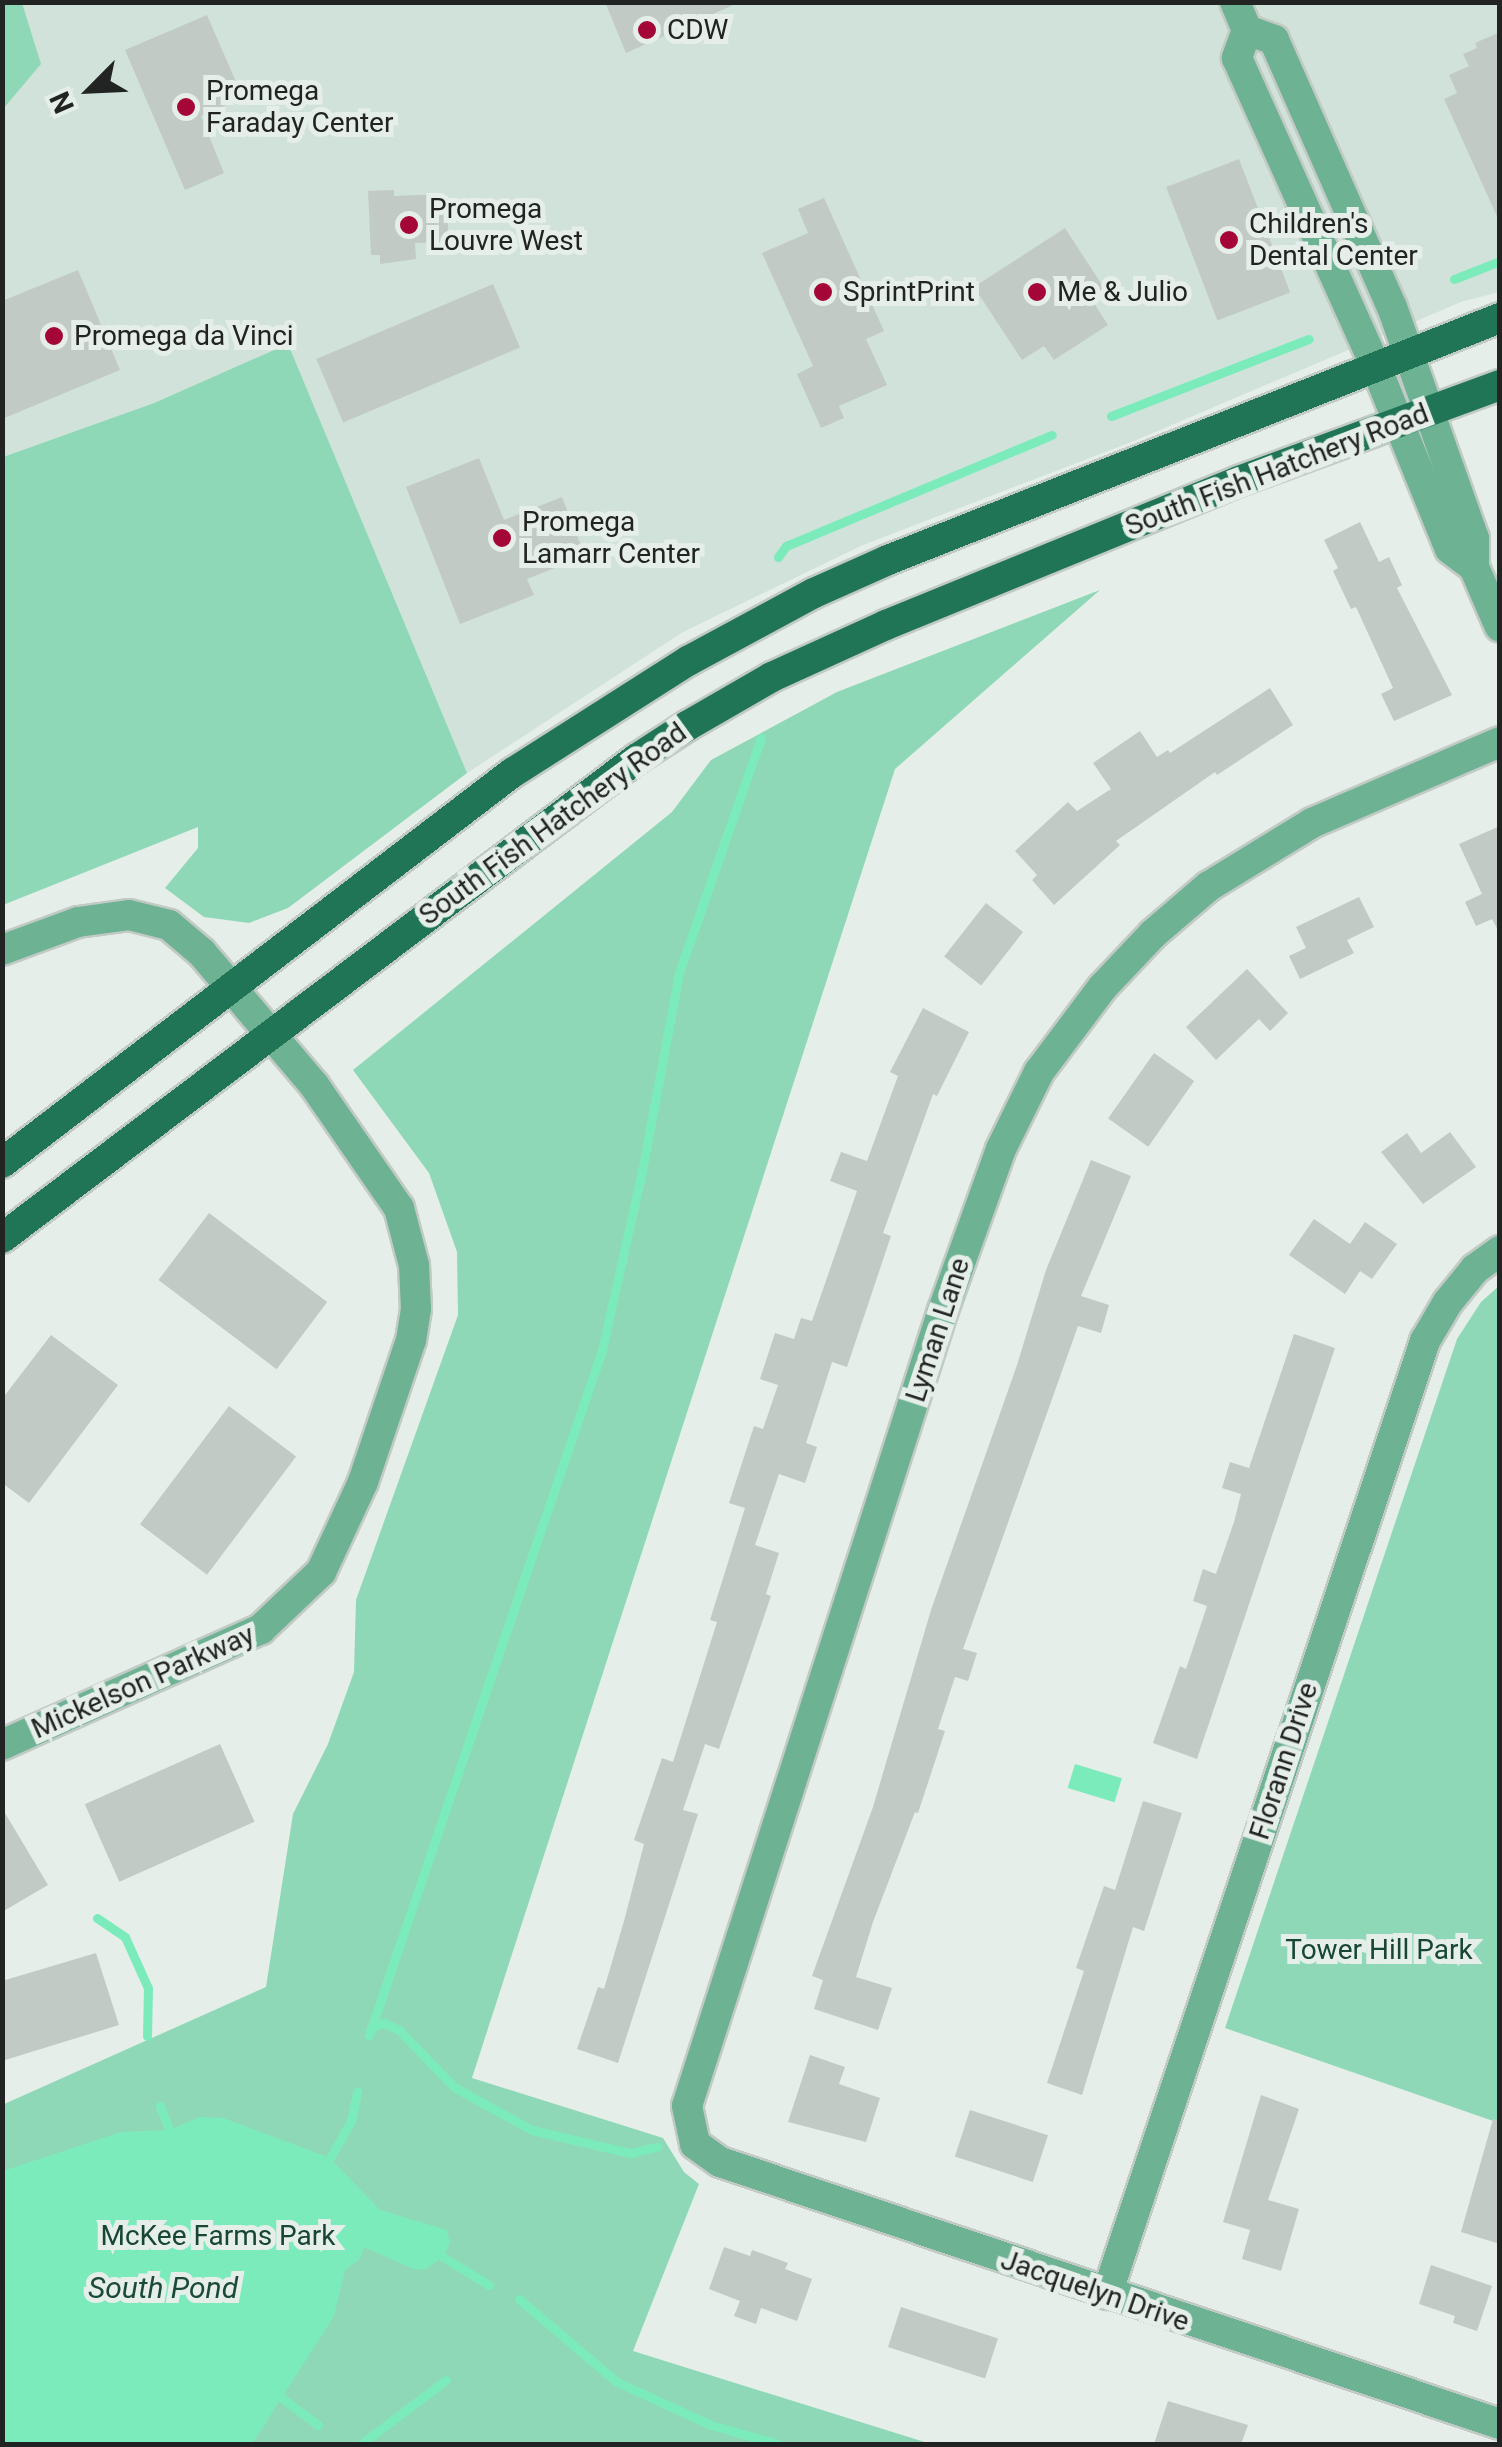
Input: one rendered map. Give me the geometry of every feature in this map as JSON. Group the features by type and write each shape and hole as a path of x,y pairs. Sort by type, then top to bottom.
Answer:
{"main road":[{"name":"South Fish Hatchery Road","path":"2,1163 512,772 608,709 748,628 888,560 1500,318"},
{"name":"South Fish Hatchery Road","path":"2,1238 636,758 772,678 886,626 1239,481 1500,385"}],"street":[{"path":"1241,16 1274,40 1392,307 1408,355 1413,416 1450,550 1474,567 1500,627"},
{"path":"1241,16 1237,58 1376,367 1413,416"},
{"name":"Lyman Lane","path":"696,2144 686,2106 943,1310 1000,1149 1039,1072 1102,988 1153,934 1210,886 1312,823 1500,742"},
{"name":"Mickelson Parkway","path":"2,950 106,915 148,918 169,925 231,985 314,1086 399,1208 414,1265 412,1340 363,1482 322,1572 261,1630 2,1745"},
{"name":"Florann Drive","path":"1108,2294 1425,1341 1456,1291 1500,1250"},
{"name":"Jacquelyn Drive","path":"696,2144 720,2162 1500,2424"}],"shaded area":[{"path":"2,3 1499,3 1499,292 1461,302 1134,441 863,545 683,632 467,773 288,345 154,403 3,457"}],"green space":[{"path":"3,2 22,3 41,64 3,109"},
{"path":"288,344 467,773 288,908 249,923 204,917 165,888 198,848 198,827 3,905 3,457 154,403"},
{"name":"McKee Farms Park","path":"1100,590 895,769 472,2078 663,2138 684,2172 699,2184 633,2351 931,2444 3,2444 2,2105 266,1987 293,1814 328,1744 354,1672 356,1600 458,1315 457,1252 429,1173 353,1070 672,812 711,760 837,692"},
{"name":"Tower Hill Park","path":"1499,1286 1499,2123 1225,2028 1457,1339 1481,1302"}],"water":[{"path":"1075,1764 1122,1778 1115,1802 1068,1788"},
{"name":"South Pond","path":"200,2117 223,2118 330,2158 380,2210 447,2230 450,2243 443,2257 426,2269 414,2269 364,2247 360,2259 345,2270 334,2316 252,2444 3,2444 3,2171 121,2132 169,2130"}],"building":[{"name":"CDW","path":"605,2 740,2 626,53"},
{"name":"Promega Faraday Center","path":"207,15 243,98 201,116 224,173 185,190 125,50"},
{"path":"1500,32 1500,223 1444,99 1457,93 1449,75 1469,66 1463,54 1477,48 1475,43"},
{"name":"Children's Dental Center","path":"1239,159 1290,293 1217,320 1166,187"},
{"name":"Promega Louvre West","path":"394,190 394,196 446,194 449,242 415,243 416,259 380,264 380,255 371,255 368,191"},
{"name":"SprintPrint","path":"824,198 884,331 866,339 887,385 839,406 844,418 821,428 797,374 813,366 762,253 808,233 798,209"},
{"name":"Me & Julio","path":"1065,228 1104,288 1090,297 1108,325 1054,360 1044,346 1022,360 974,287"},
{"name":"Promega da Vinci","path":"78,270 120,370 2,419 2,301"},
{"path":"493,284 520,348 343,423 316,359"},
{"name":"Promega Lamarr Center","path":"479,458 504,520 562,497 585,556 527,579 534,595 460,624 406,487"},
{"path":"1360,522 1379,562 1389,557 1402,585 1397,588 1452,695 1394,721 1381,694 1393,688 1356,607 1351,609 1333,571 1338,568 1324,540"},
{"path":"1270,688 1293,725 1217,775 1215,772 1116,841 1120,845 1054,905 1032,880 1037,875 1015,851 1068,802 1077,811 1111,789 1093,763 1140,731 1157,757 1168,750 1170,753"},
{"path":"1500,826 1500,934 1492,919 1476,926 1465,902 1482,894 1459,844"},
{"path":"1359,897 1374,927 1347,940 1354,953 1300,979 1289,956 1306,948 1296,927"},
{"path":"986,903 1023,932 981,986 944,957"},
{"path":"1247,969 1288,1013 1270,1031 1259,1019 1216,1060 1186,1027"},
{"path":"923,1008 969,1032 937,1096 933,1094 883,1233 891,1236 847,1367 832,1362 806,1443 817,1447 805,1483 779,1474 755,1545 779,1553 766,1594 771,1596 719,1749 705,1744 683,1810 698,1814 618,2063 577,2049 598,1987 604,1989 624,1921 644,1844 634,1840 662,1758 673,1762 717,1622 710,1620 745,1508 729,1503 754,1426 763,1429 778,1385 760,1379 775,1333 794,1339 801,1318 812,1321 857,1191 830,1181 841,1152 867,1161 898,1076 890,1072"},
{"path":"1154,1053 1194,1081 1148,1147 1108,1119"},
{"path":"1450,1132 1476,1167 1423,1204 1381,1152 1407,1133 1421,1153"},
{"path":"1091,1160 1131,1176 1081,1296 1109,1305 1101,1333 1078,1326 963,1649 977,1653 968,1681 955,1677 938,1729 945,1731 918,1813 915,1812 873,1922 856,1977 892,1988 878,2030 814,2009 823,1980 812,1976 873,1807 931,1610 1046,1270"},
{"path":"209,1213 327,1302 277,1369 158,1280"},
{"path":"1314,1219 1350,1244 1365,1222 1397,1244 1372,1279 1360,1271 1345,1294 1289,1255"},
{"path":"1294,1334 1335,1348 1197,1759 1153,1743 1180,1666 1186,1669 1207,1606 1193,1601 1203,1569 1216,1574 1234,1522 1241,1494 1222,1488 1230,1462 1249,1468"},
{"path":"51,1335 118,1385 29,1503 2,1483 2,1399"},
{"path":"229,1406 296,1457 207,1575 140,1524"},
{"path":"220,1744 255,1822 119,1882 85,1804"},
{"path":"1143,1801 1182,1813 1144,1931 1133,1927 1082,2095 1047,2083 1084,1971 1076,1968 1104,1886 1115,1890"},
{"path":"2,1808 48,1885 2,1912"},
{"path":"96,1953 119,2025 2,2061 2,1981"},
{"path":"810,2055 845,2067 839,2084 880,2098 866,2142 788,2122"},
{"path":"1261,2095 1299,2109 1268,2200 1299,2209 1281,2271 1242,2259 1250,2230 1223,2222"},
{"path":"970,2110 1048,2135 1033,2182 955,2157"},
{"path":"1493,2119 1500,2120 1500,2244 1461,2232"},
{"path":"724,2247 750,2256 752,2250 788,2263 785,2269 812,2279 797,2321 761,2308 756,2324 734,2316 740,2301 709,2289"},
{"path":"1431,2265 1492,2286 1477,2331 1453,2323 1455,2316 1419,2304"},
{"path":"901,2307 998,2339 985,2378 888,2347"},
{"path":"1168,2401 1248,2425 1241,2444 1154,2444"}],"waterway":[{"path":"1454,279 1500,261"},
{"path":"1111,416 1309,339"},
{"path":"778,557 786,546 1052,435"},
{"path":"369,2035 602,1350 642,1171 679,973 761,738"},
{"path":"97,1918 125,1937 148,1988 147,2036"},
{"path":"371,2027 384,2023 399,2030 454,2087 532,2130 630,2153 657,2147"},
{"path":"330,2158 351,2121 357,2092"},
{"path":"160,2106 169,2130"},
{"path":"443,2257 489,2285"},
{"path":"519,2299 617,2382 711,2425 778,2444"},
{"path":"361,2444 446,2380"},
{"path":"282,2398 318,2425"}],"place":[{"name":"CDW","path":"647,30"},
{"name":"Promega Faraday Center","path":"186,107"},
{"name":"Promega Louvre West","path":"409,225"},
{"name":"Children's Dental Center","path":"1229,240"},
{"name":"SprintPrint","path":"823,292"},
{"name":"Me & Julio","path":"1037,292"},
{"name":"Promega da Vinci","path":"54,336"},
{"name":"Promega Lamarr Center","path":"502,538"}]}
